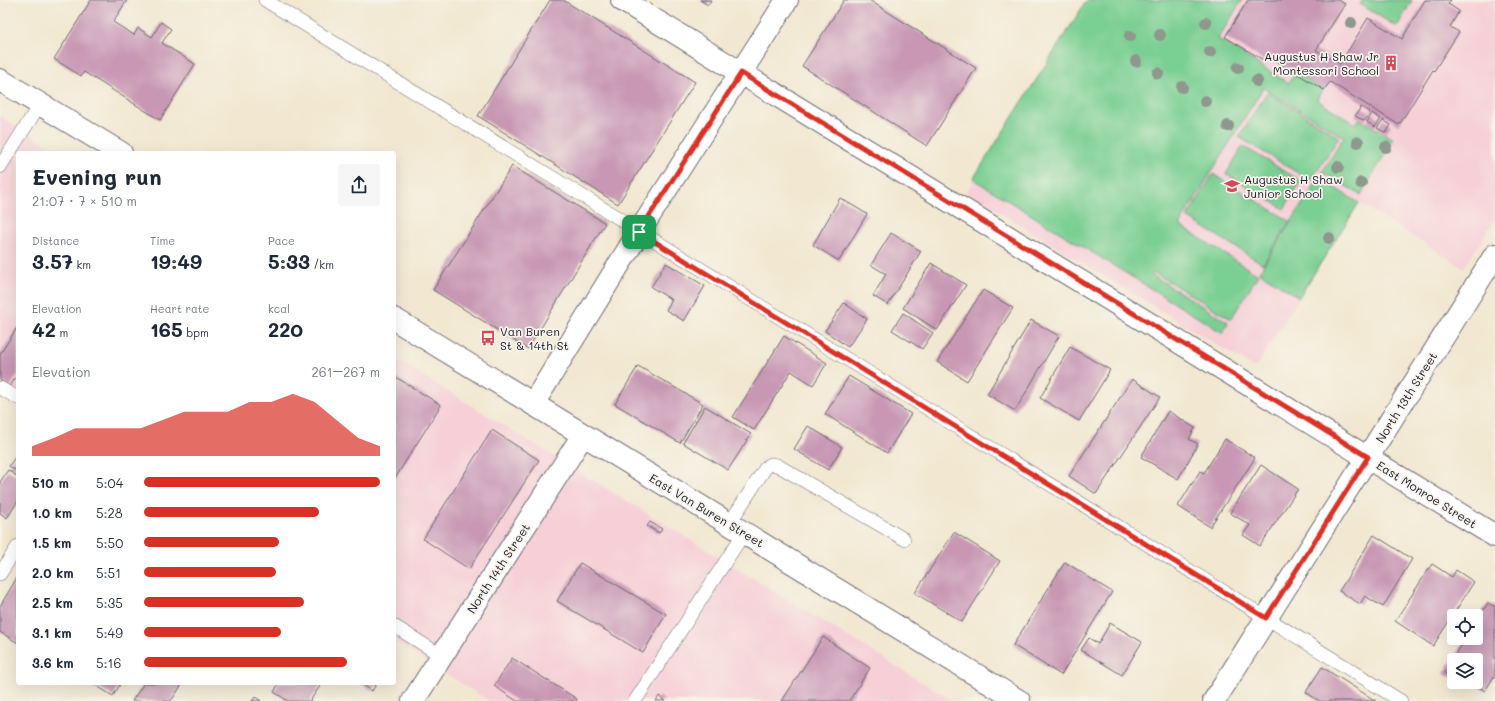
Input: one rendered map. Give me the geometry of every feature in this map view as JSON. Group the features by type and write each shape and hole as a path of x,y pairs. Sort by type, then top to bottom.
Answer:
{"street":[{"name":"East Monroe Street","path":"622,0 1495,536"},
{"path":"533,404 639,232 787,0"},
{"path":"0,80 118,151"},
{"name":"North 13th Street","path":"1214,701 1495,255"},
{"name":"East Van Buren Street","path":"396,320 1014,700"},
{"name":"North 14th Street","path":"413,701 583,435"}],"lane":[{"path":"265,0 1401,701"},
{"path":"0,167 40,104"},
{"path":"0,388 16,397"},
{"path":"635,701 736,528 766,467 771,464 777,465 904,539"},
{"path":"0,574 16,549"},
{"path":"396,627 442,656"}],"shaded area":[{"name":"Augustus H Shaw Junior School","path":"1087,0 1495,0 1495,219 1464,268 1359,203 1255,368 966,192"},
{"path":"0,116 57,151 16,151 16,404 0,394"},
{"path":"396,359 953,701 489,701 396,642"}],"green space":[{"path":"1087,0 1242,0 1218,39 1288,83 1296,73 1323,89 1317,100 1356,124 1359,119 1394,139 1361,195 1322,172 1344,137 1263,88 1179,225 1258,275 1231,319 1153,272 1152,275 1228,322 1223,333 973,179"},
{"path":"1363,0 1412,0 1397,27 1360,4"},
{"path":"1267,92 1339,137 1311,181 1239,137"},
{"path":"1243,146 1301,181 1284,209 1226,174"},
{"path":"1213,174 1290,221 1263,264 1187,217"},
{"path":"1319,178 1359,203 1299,297 1259,272"}],"building":[{"path":"91,0 127,0 113,22 134,35 138,28 152,37 161,22 171,29 162,43 195,64 160,120 84,72 81,76 54,59"},
{"path":"550,0 563,0 695,82 618,204 478,116"},
{"path":"700,0 711,0 708,5"},
{"path":"844,0 869,0 976,68 927,146 802,66"},
{"name":"Augustus H Shaw Jr Montessori School","path":"1248,0 1338,0 1345,4 1316,50 1340,64 1368,18 1402,39 1425,0 1451,0 1448,4 1459,11 1450,27 1459,32 1434,71 1433,70 1399,125 1330,82 1324,90 1268,56 1265,61 1225,37"},
{"path":"1361,107 1370,112 1365,121 1355,116"},
{"path":"1372,113 1381,119 1375,127 1367,122"},
{"path":"1383,120 1391,125 1386,133 1377,128"},
{"path":"512,166 605,223 528,349 433,290"},
{"path":"840,198 867,214 839,261 813,245"},
{"path":"891,233 921,251 888,305 873,296 886,274 871,265"},
{"path":"666,263 705,286 684,321 666,310 672,300 651,287"},
{"path":"931,263 966,285 937,330 903,308"},
{"path":"983,290 1013,308 967,381 937,362"},
{"path":"844,303 867,319 848,347 825,331"},
{"path":"903,313 933,333 922,349 892,330"},
{"path":"1031,320 1059,336 1015,411 987,394"},
{"path":"16,329 16,377 10,386 0,380 0,354"},
{"path":"784,336 827,363 813,385 791,371 754,430 733,417"},
{"path":"1070,347 1110,370 1079,421 1040,398"},
{"path":"638,366 703,404 680,443 615,404"},
{"path":"849,376 911,414 887,453 825,414"},
{"path":"396,377 441,405 396,477"},
{"path":"1132,379 1160,397 1096,494 1069,476"},
{"path":"705,406 751,434 728,470 683,443"},
{"path":"1168,411 1195,428 1189,439 1198,444 1178,479 1141,457"},
{"path":"808,426 842,447 828,470 794,449"},
{"path":"492,430 539,460 469,569 423,539"},
{"path":"1225,439 1255,458 1210,527 1178,506 1200,471 1204,473"},
{"path":"16,456 16,471 9,466"},
{"path":"1261,465 1298,489 1260,546 1243,535 1250,525 1230,513"},
{"path":"8,470 16,476 16,504 7,518 0,513 0,482"},
{"path":"650,522 662,529 659,533 647,526"},
{"path":"954,532 1000,561 962,622 915,593"},
{"path":"1374,535 1412,559 1383,607 1365,596 1360,604 1339,591"},
{"path":"1065,562 1112,592 1061,675 1013,645"},
{"path":"580,563 666,614 643,653 557,601"},
{"path":"1432,564 1452,577 1456,570 1474,582 1457,609 1447,609 1447,624 1433,646 1395,621"},
{"path":"16,579 16,642 0,632 0,606"},
{"path":"1488,603 1495,607 1495,675 1485,691 1482,689 1483,653 1457,653 1462,645 1483,645 1483,610"},
{"path":"1110,623 1142,642 1122,675 1081,650 1089,638 1098,644"},
{"path":"823,637 870,668 849,701 782,701"},
{"path":"512,658 577,699 576,701 517,701 494,686"},
{"path":"1322,667 1376,701 1319,701 1306,692"},
{"path":"95,685 120,685 113,696"},
{"path":"143,685 182,685 171,701 132,701"},
{"path":"278,685 321,685 310,701 288,701 274,692"},
{"path":"363,685 376,685 372,691"},
{"path":"659,696 665,701 656,701"},
{"path":"255,697 261,701 252,701"}],"place":[{"name":"Augustus H Shaw Jr Montessori School","path":"1391,63"},
{"name":"Augustus H Shaw Junior School","path":"1232,186"},
{"name":"Van Buren St & 14th St","path":"488,338"}],"route":[{"path":"741,73 1368,457 1266,618 639,232 741,73"}]}
